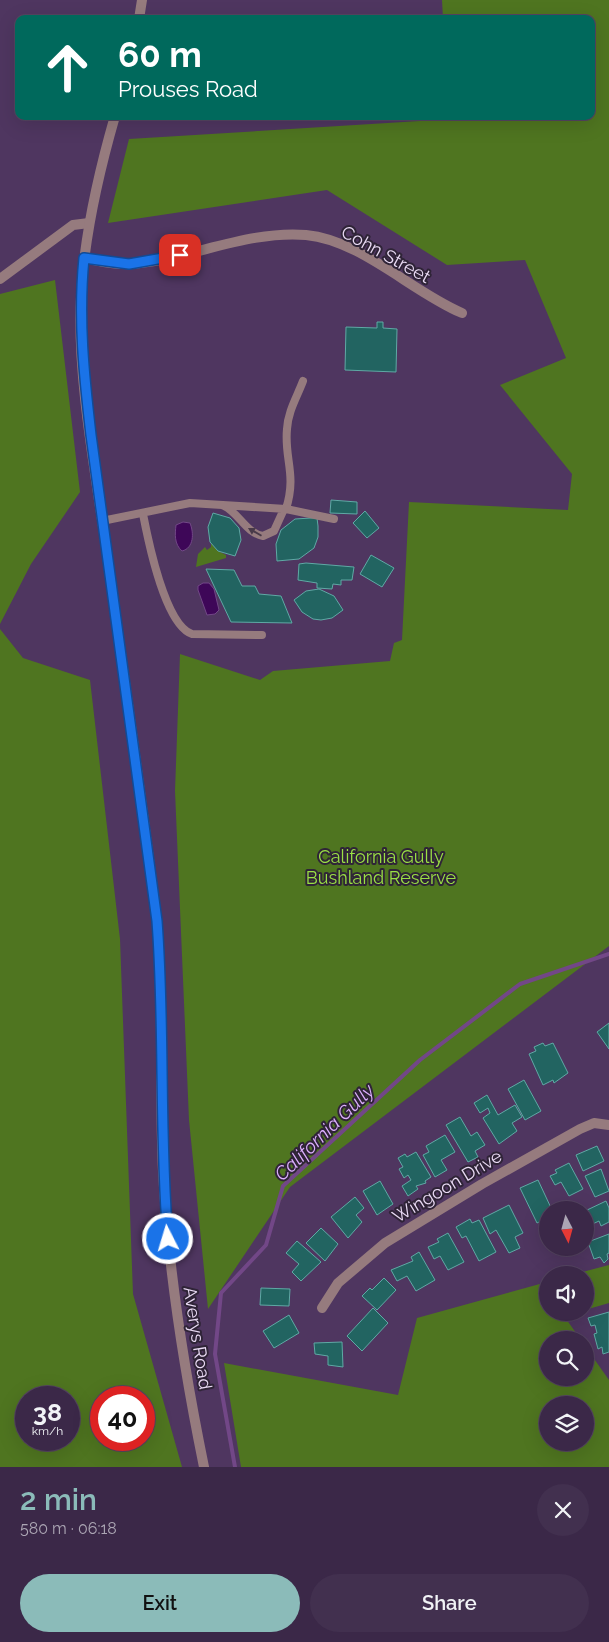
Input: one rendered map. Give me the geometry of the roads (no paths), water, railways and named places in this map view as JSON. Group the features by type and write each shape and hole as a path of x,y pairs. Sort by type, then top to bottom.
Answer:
{"street":[{"path":"140,15 142,0"},
{"name":"Averys Road","path":"114,120 103,160 84,258 81,295 81,342 102,521 157,921 161,990 164,1190 173,1283 204,1467"},
{"path":"0,278 73,226 90,223"},
{"name":"Cohn Street","path":"84,258 109,263 136,263 256,239 306,235 321,238 350,249 438,302 462,313"},
{"name":"Wingoon Drive","path":"322,1308 338,1283 395,1236 580,1128 594,1123 609,1125"}],"lane":[{"path":"219,505 232,511 254,533 264,536 274,531 291,492 291,472 286,429 291,408 303,381"},
{"path":"102,521 190,504 285,509 334,519"},
{"path":"143,514 158,578 169,604 183,629 192,634 262,636"}],"waterway":[{"name":"California Gully","path":"235,1467 215,1354 221,1293 266,1245 283,1186 420,1060 520,984 609,954"}],"park label":[{"name":"California Gully Bushland Reserve","path":"381,866"}]}
